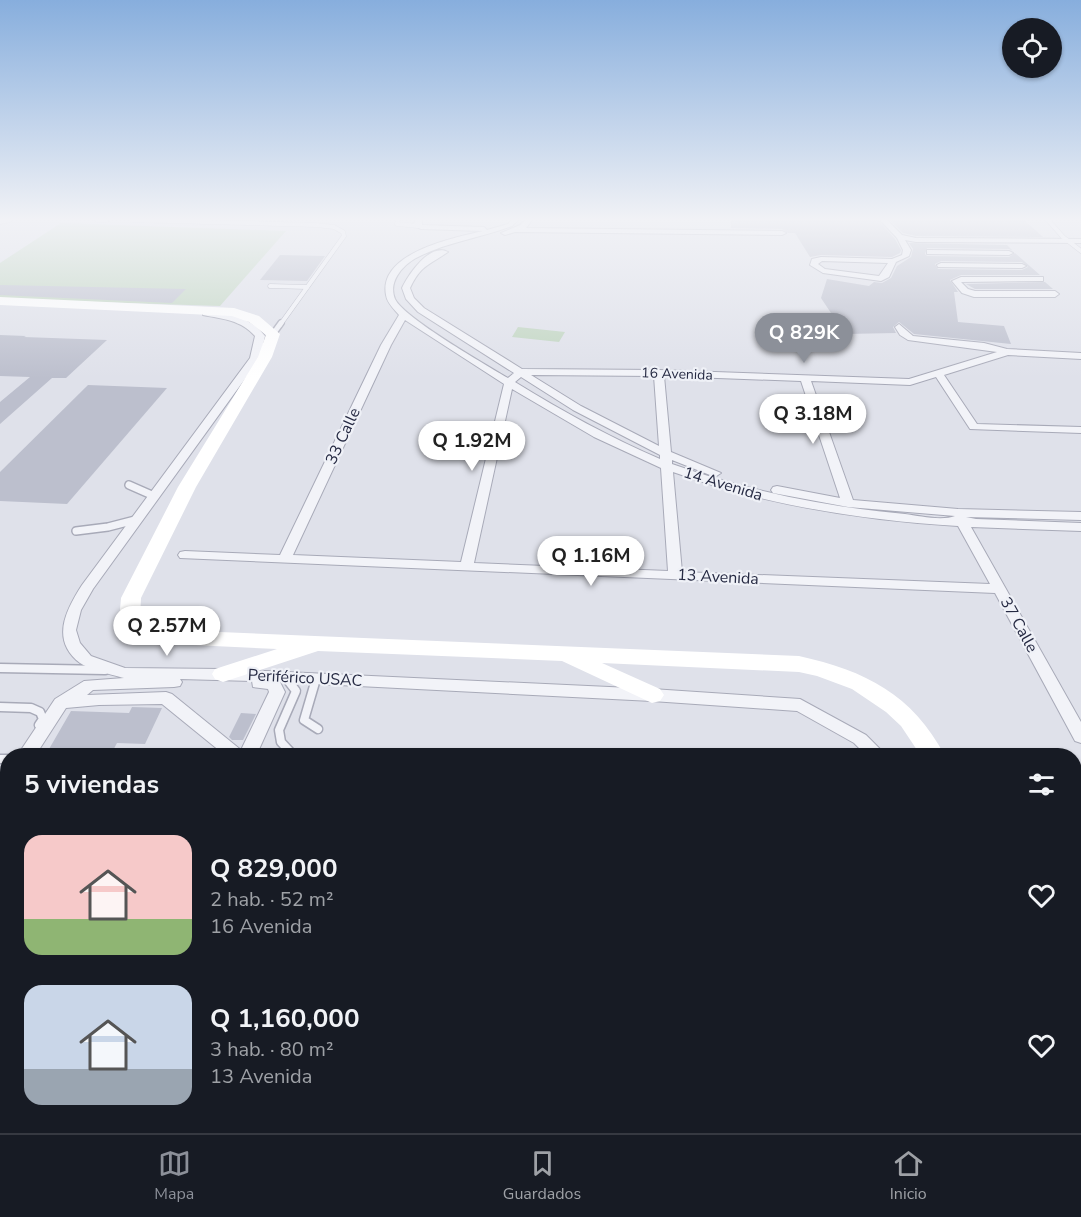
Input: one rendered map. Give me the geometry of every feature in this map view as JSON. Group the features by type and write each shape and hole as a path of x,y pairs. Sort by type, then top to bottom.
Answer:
{"street":[{"path":"394,273 390,279 390,297 404,315"},
{"name":"14 Avenida","path":"413,273 406,288 410,299 421,310 577,408 698,478 765,496 848,514 960,518 1081,516"},
{"path":"837,273 881,279 887,273"},
{"path":"990,273 996,279"},
{"path":"1040,279 961,279 956,281 965,291 974,294 1055,294"},
{"name":"Periférico USAC","path":"0,303 234,312 254,319 273,334"},
{"name":"Periférico USAC","path":"0,303 202,312 240,320 256,330 260,336 254,360 87,588 74,610 69,630 73,645 86,660 117,671 284,677 800,705 860,739 870,748"},
{"name":"14 Avenida","path":"404,315 509,382 610,439 665,460 765,487 848,504 960,518 1081,528"},
{"name":"33 Calle","path":"285,559 386,345 404,315"},
{"path":"900,327 903,333 911,338 984,346 1007,352"},
{"path":"273,334 265,357 187,488 131,598 129,621 144,633 171,637 799,664 821,668 869,687 887,699 921,734 929,748"},
{"name":"16 Avenida","path":"521,372 910,382 1007,352 1081,356"},
{"path":"467,566 509,382 521,372"},
{"path":"659,374 675,575"},
{"path":"939,374 974,427 1081,430"},
{"path":"805,378 848,504"},
{"name":"37 Calle","path":"960,518 1081,736"},
{"name":"13 Avenida","path":"185,555 999,589"},
{"path":"223,674 324,642"},
{"path":"564,653 652,696"},
{"path":"31,748 61,703 90,685 174,682 273,684 277,692 251,748"},
{"path":"61,703 99,699 166,698 228,748"}],"lane":[{"path":"273,334 317,273"},
{"path":"270,286 307,287"},
{"path":"129,485 154,496"},
{"path":"76,531 125,524 138,519"},
{"path":"0,668 117,671"},
{"path":"284,677 290,681 296,691 279,730 281,742 287,748"},
{"path":"316,679 304,720 318,729"},
{"path":"0,707 30,708 40,712 44,718 25,748"}],"green space":[{"path":"0,273 249,273 220,306 0,299"},
{"path":"518,327 565,332 559,342 512,337"}],"building":[{"path":"266,273 313,273 307,281 260,280"},
{"path":"894,273 1038,273 1040,275 961,275 950,280 958,292 954,292 958,322 1004,326 1011,344 914,334 899,322 893,327 896,333 845,334 821,298 827,279 869,286 874,282 882,283 891,278"},
{"path":"1045,282 1053,289 975,289 966,284"},
{"path":"0,285 186,289 172,303 0,295"},
{"path":"0,335 107,340 66,378 52,378 0,424 0,402 30,377 0,376"},
{"path":"88,385 167,388 67,504 0,501 0,472"},
{"path":"132,707 162,708 145,744 117,743 114,748 50,748 71,711 129,713"},
{"path":"241,713 256,714 243,740 232,740 229,737"}]}
